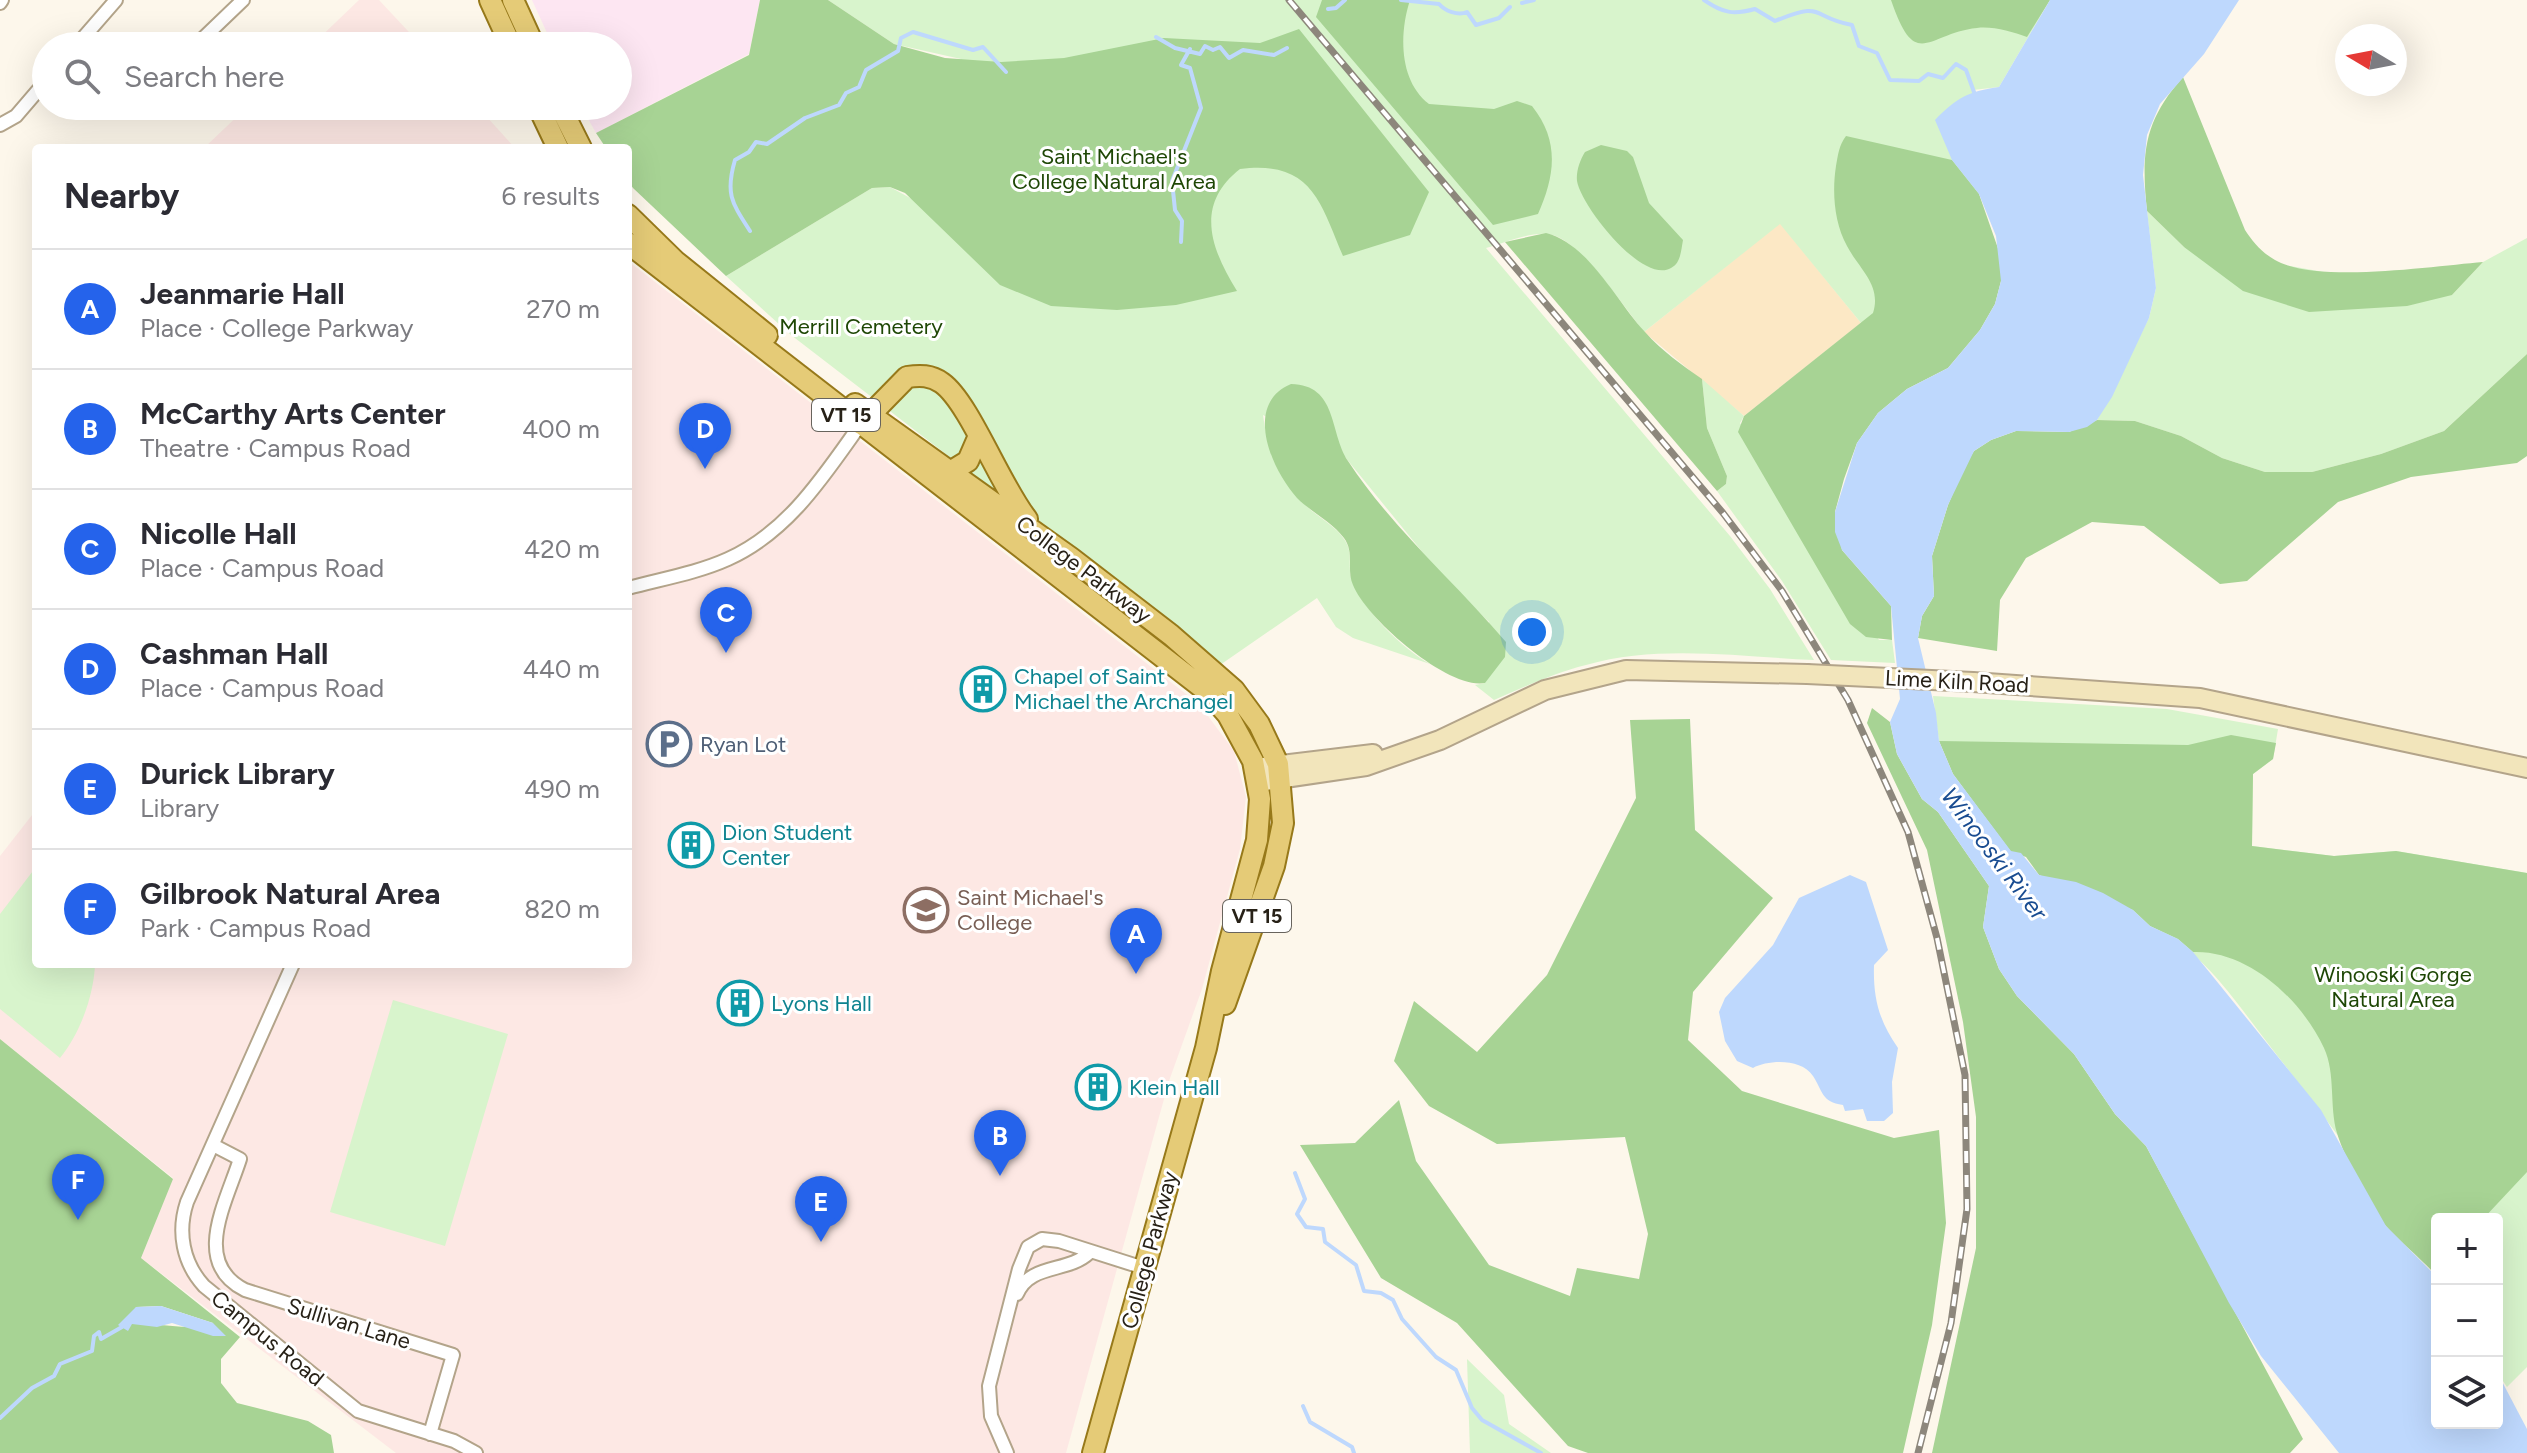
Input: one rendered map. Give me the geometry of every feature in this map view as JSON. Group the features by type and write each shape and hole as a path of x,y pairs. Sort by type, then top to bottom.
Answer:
{"main road":[{"path":"490,0 505,32"},
{"path":"513,0 528,32"},
{"path":"545,120 556,144"},
{"path":"567,120 579,144"},
{"name":"College Parkway","path":"632,219 707,288 933,480 1208,692 1239,732 1257,775 1257,840 1222,971 1206,1048 1093,1453"},
{"name":"College Parkway","path":"632,246 865,420 953,472 1171,635 1234,690 1259,724 1280,771 1283,823 1274,866 1206,1048"},
{"path":"865,420 907,377 930,377 950,389 1010,495 1042,537"},
{"path":"933,480 953,472 968,461 978,438"},
{"name":"Lime Kiln Road","path":"1257,775 1366,766 1440,740 1545,690 1611,673 1659,669 2129,690 2210,699 2527,768"}],"street":[{"path":"88,32 116,0"},
{"path":"210,32 243,0"},
{"path":"0,125 16,116 32,97"},
{"path":"632,587 717,564 761,540 792,514 865,420"},
{"name":"Campus Road","path":"291,968 183,1221 184,1248 196,1277 358,1411 430,1434 476,1453"},
{"name":"Sullivan Lane","path":"213,1145 240,1159 216,1237 216,1256 221,1273 245,1290 453,1355 430,1434"},
{"path":"1007,1453 991,1416 988,1395 1019,1269 1028,1247 1034,1243 1059,1241 1144,1268"},
{"path":"1012,1305 1019,1288 1029,1277 1075,1262 1089,1253"}],"shaded area":[{"path":"359,0 379,0 409,32 326,32"},
{"path":"532,0 760,0 749,54 632,114 632,32 547,32"},
{"path":"233,120 490,120 511,144 208,144"},
{"path":"589,120 621,120 596,133"},
{"path":"1780,223 1861,323 1744,416 1644,332"},
{"name":"Saint Michael's College","path":"632,264 1199,704 1234,751 1246,797 1240,849 1202,989 1169,1081 1066,1453 396,1453 141,1258 173,1178 0,1039 0,856 32,815 32,968 632,968"}],"green space":[{"name":"Saint Michael's College Natural Area","path":"760,0 828,0 894,44 945,58 1001,62 1064,58 1164,38 1260,43 1299,29 1429,192 1410,235 1343,256 1319,202 1298,178 1283,171 1264,168 1240,169 1216,197 1212,212 1214,243 1237,291 1176,305 1117,310 1051,306 1000,285 905,193 890,187 872,188 726,276 632,187 632,144 603,144 596,133 622,120 632,120 632,115 749,55"},
{"path":"828,0 2050,0 1999,87 1973,90 1979,194 1907,389 1861,323 1780,224 1644,332 1600,275 1560,238 1548,234 1533,235 1486,248 1730,536 1770,589 1814,660 1671,653 1642,655 1574,668 1494,700 1475,685 1485,683 1489,622 1446,581 1345,457 1263,415 1268,442 1284,479 1301,501 1337,531 1347,544 1352,580 1365,603 1397,639 1430,664 1353,638 1336,627 1317,598 1220,665 791,335 726,276 872,188 890,187 912,199 961,59 894,44"},
{"path":"1322,0 1410,0 1404,27 1404,56 1412,83 1429,104 1494,109 1517,101 1532,106 1547,132 1552,159 1548,186 1538,214 1493,225 1316,17"},
{"path":"1891,0 2050,0 2027,37 1983,28 1960,31 1925,43 1916,42 1908,36"},
{"path":"2183,77 2245,230 2275,260 2294,267 2346,272 2483,262 2452,295 2407,306 2309,312 2243,291 2184,247 2147,211 2145,155 2148,139 2160,108"},
{"path":"1846,136 1952,160 1979,194 2001,257 2001,281 1995,304 1980,330 1948,368 1907,389 1878,413 1857,443 1844,479 1835,512 1842,550 1891,606 1892,640 1866,637 1850,624 1738,432 1744,416 1873,313 1872,286 1843,237 1835,207 1836,166"},
{"path":"1601,145 1627,151 1633,157 1649,203 1683,240 1679,260 1671,268 1659,270 1630,255 1589,208 1577,181 1578,170 1585,152"},
{"path":"2147,211 2184,247 2452,295 2483,262 2527,238 2527,354 2444,431 2381,454 2312,472 2265,472 2222,458 2181,436 2135,421 2097,420 2149,318 2156,288"},
{"path":"1546,233 1561,239 1589,261 1652,339 1702,379 1707,428 1727,476 1726,484 1717,491 1505,242"},
{"path":"2527,354 2527,456 2517,463 2411,477 2338,502 2247,581 2220,584 2144,526 2092,522 2026,558 2000,600 1997,651 1918,638 1922,616 1934,596 1932,556 1948,505 1974,451 1991,440 2016,431 2069,432 2097,420 2135,421 2181,436 2222,458 2265,472 2312,472 2381,454 2444,431"},
{"path":"1702,379 1744,416 1740,423 1879,640 1892,640 1895,663 1831,660 1782,581 1717,491 1726,484 1727,476 1707,428"},
{"path":"1291,384 1306,386 1325,401 1342,449 1365,486 1506,642 1505,657 1485,683 1469,682 1430,664 1391,632 1361,599 1353,585 1349,549 1344,538 1287,486 1271,454 1265,421 1268,406 1276,393"},
{"name":"Winooski Gorge Natural Area","path":"1933,696 2167,709 2278,729 2273,759 2253,774 2252,846 2334,856 2396,851 2527,873 2527,1367 2507,1387 2503,1381 2503,1213 2431,1213 2431,1268 2337,1134 2218,980 2187,949 2150,926 1939,741"},
{"path":"1872,708 1890,722 1897,754 1922,799 1938,812 1989,886 1983,927 1999,969 2017,996 2074,1054 2115,1114 2146,1146 2303,1439 2290,1453 1932,1453 1976,1248 1976,1117 1963,1022 1927,850 1867,723"},
{"path":"1690,719 1695,830 1773,898 1693,992 1688,1040 1742,1091 1894,1138 1939,1130 1946,1223 1932,1325 1903,1453 1588,1453 1568,1446 1457,1323 1381,1278 1300,1145 1355,1143 1399,1100 1416,1161 1489,1265 1570,1296 1577,1268 1639,1279 1648,1234 1625,1137 1497,1144 1429,1106 1394,1061 1414,1001 1477,1052 1547,975 1636,798 1630,720"},
{"name":"Winooski Gorge Natural Area","path":"2231,735 2276,743 2273,759 2253,774 2252,846 2334,856 2396,851 2527,873 2527,1172 2489,1213 2431,1213 2431,1270 2385,1225 2345,1155 2333,1112 2328,1058 2302,1012 2253,969 2233,959 2193,952 2178,939 2150,926 2133,910 2039,875 2026,857 2011,852 2005,844 1953,774 1939,741 2188,745"},
{"path":"32,872 32,968 94,968 85,1014 60,1058 0,1009 0,914"},
{"path":"393,1000 508,1034 445,1246 330,1212"},
{"path":"0,1039 173,1179 141,1258 240,1337 221,1359 221,1383 237,1403 308,1421 331,1435 334,1453 0,1453","holes":["161,1306 213,1323 193,1327 132,1324 136,1307"]},
{"path":"1467,1359 1504,1395 1509,1424 1551,1453 1470,1453"}],"water":[{"name":"Winooski River","path":"2050,0 2239,0 2204,54 2160,104 2147,135 2143,175 2156,288 2149,318 2112,397 2097,420 2087,427 2069,432 2016,431 1991,440 1974,451 1948,505 1932,556 1934,596 1922,616 1918,638 1936,713 1939,741 1953,774 2011,851 2021,853 2039,875 2076,882 2103,893 2133,910 2150,926 2178,939 2193,952 2321,1110 2386,1226 2431,1271 2431,1429 2503,1429 2503,1383 2527,1429 2527,1453 2339,1453 2261,1356 2229,1303 2146,1146 2115,1114 2074,1054 2017,996 1999,969 1983,927 1989,886 1938,812 1922,799 1897,754 1890,722 1900,699 1891,606 1842,550 1835,532 1835,512 1857,443 1878,413 1907,389 1948,368 1980,330 1995,304 2001,281 1996,236 1979,194 1952,160 1935,120 1964,97 1999,87"},
{"path":"1850,875 1866,882 1888,950 1874,965 1878,1009 1898,1048 1892,1082 1893,1113 1884,1121 1867,1121 1863,1109 1845,1111 1843,1105 1826,1098 1813,1076 1801,1066 1775,1062 1753,1068 1737,1061 1725,1041 1719,1012 1725,998 1773,945 1799,898"},
{"path":"161,1306 213,1323 226,1336 213,1336 172,1323 157,1327 132,1324 128,1331 118,1325 136,1307"}],"waterway":[{"path":"1328,9 1336,8 1345,0"},
{"path":"1401,0 1439,4 1456,13 1467,12 1476,25 1499,18 1510,7"},
{"path":"1522,3 1534,0"},
{"path":"1704,0 1728,12 1755,9 1775,21 1802,12 1816,12 1852,25 1859,46 1877,53 1890,80 1919,81 1928,74 1943,78 1956,64 1966,70 1974,92"},
{"path":"750,231 732,198 735,160 749,152 756,142 767,144 805,118 839,105 846,93 859,87 866,70 898,51 901,38 913,32 973,50 983,47 1006,72"},
{"path":"1156,37 1175,48 1200,54 1205,46 1213,50 1220,47 1229,58 1243,50 1274,55 1287,48"},
{"path":"1181,242 1182,221 1175,210 1172,181 1201,108 1190,68 1181,65 1190,49"},
{"path":"1295,1173 1305,1199 1297,1214 1306,1227 1323,1229 1325,1242 1356,1265 1364,1291 1381,1293 1393,1300 1402,1319 1436,1357 1456,1370 1472,1408 1482,1420 1541,1453"},
{"path":"0,1418 32,1388 54,1376 60,1364 92,1351 94,1336 99,1332 101,1339 122,1327"},
{"path":"1303,1406 1310,1422 1352,1447 1354,1453"}],"railway":[{"path":"1289,0 1723,513 1782,591 1848,700 1908,832 1937,938 1965,1075 1967,1209 1951,1323 1918,1453"}],"place":[{"name":"Cashman Hall","path":"705,469"},
{"name":"Nicolle Hall","path":"726,653"},
{"name":"Chapel of Saint Michael the Archangel","path":"983,689"},
{"name":"Ryan Lot","path":"669,744"},
{"name":"Dion Student Center","path":"691,845"},
{"name":"Saint Michael's College","path":"926,910"},
{"name":"Jeanmarie Hall","path":"1136,974"},
{"name":"Lyons Hall","path":"740,1003"},
{"name":"Klein Hall","path":"1098,1087"},
{"name":"McCarthy Arts Center","path":"1000,1176"},
{"name":"Gilbrook Natural Area","path":"78,1220"},
{"name":"Durick Library","path":"821,1242"}],"park label":[{"name":"Merrill Cemetery","path":"861,326"}]}
